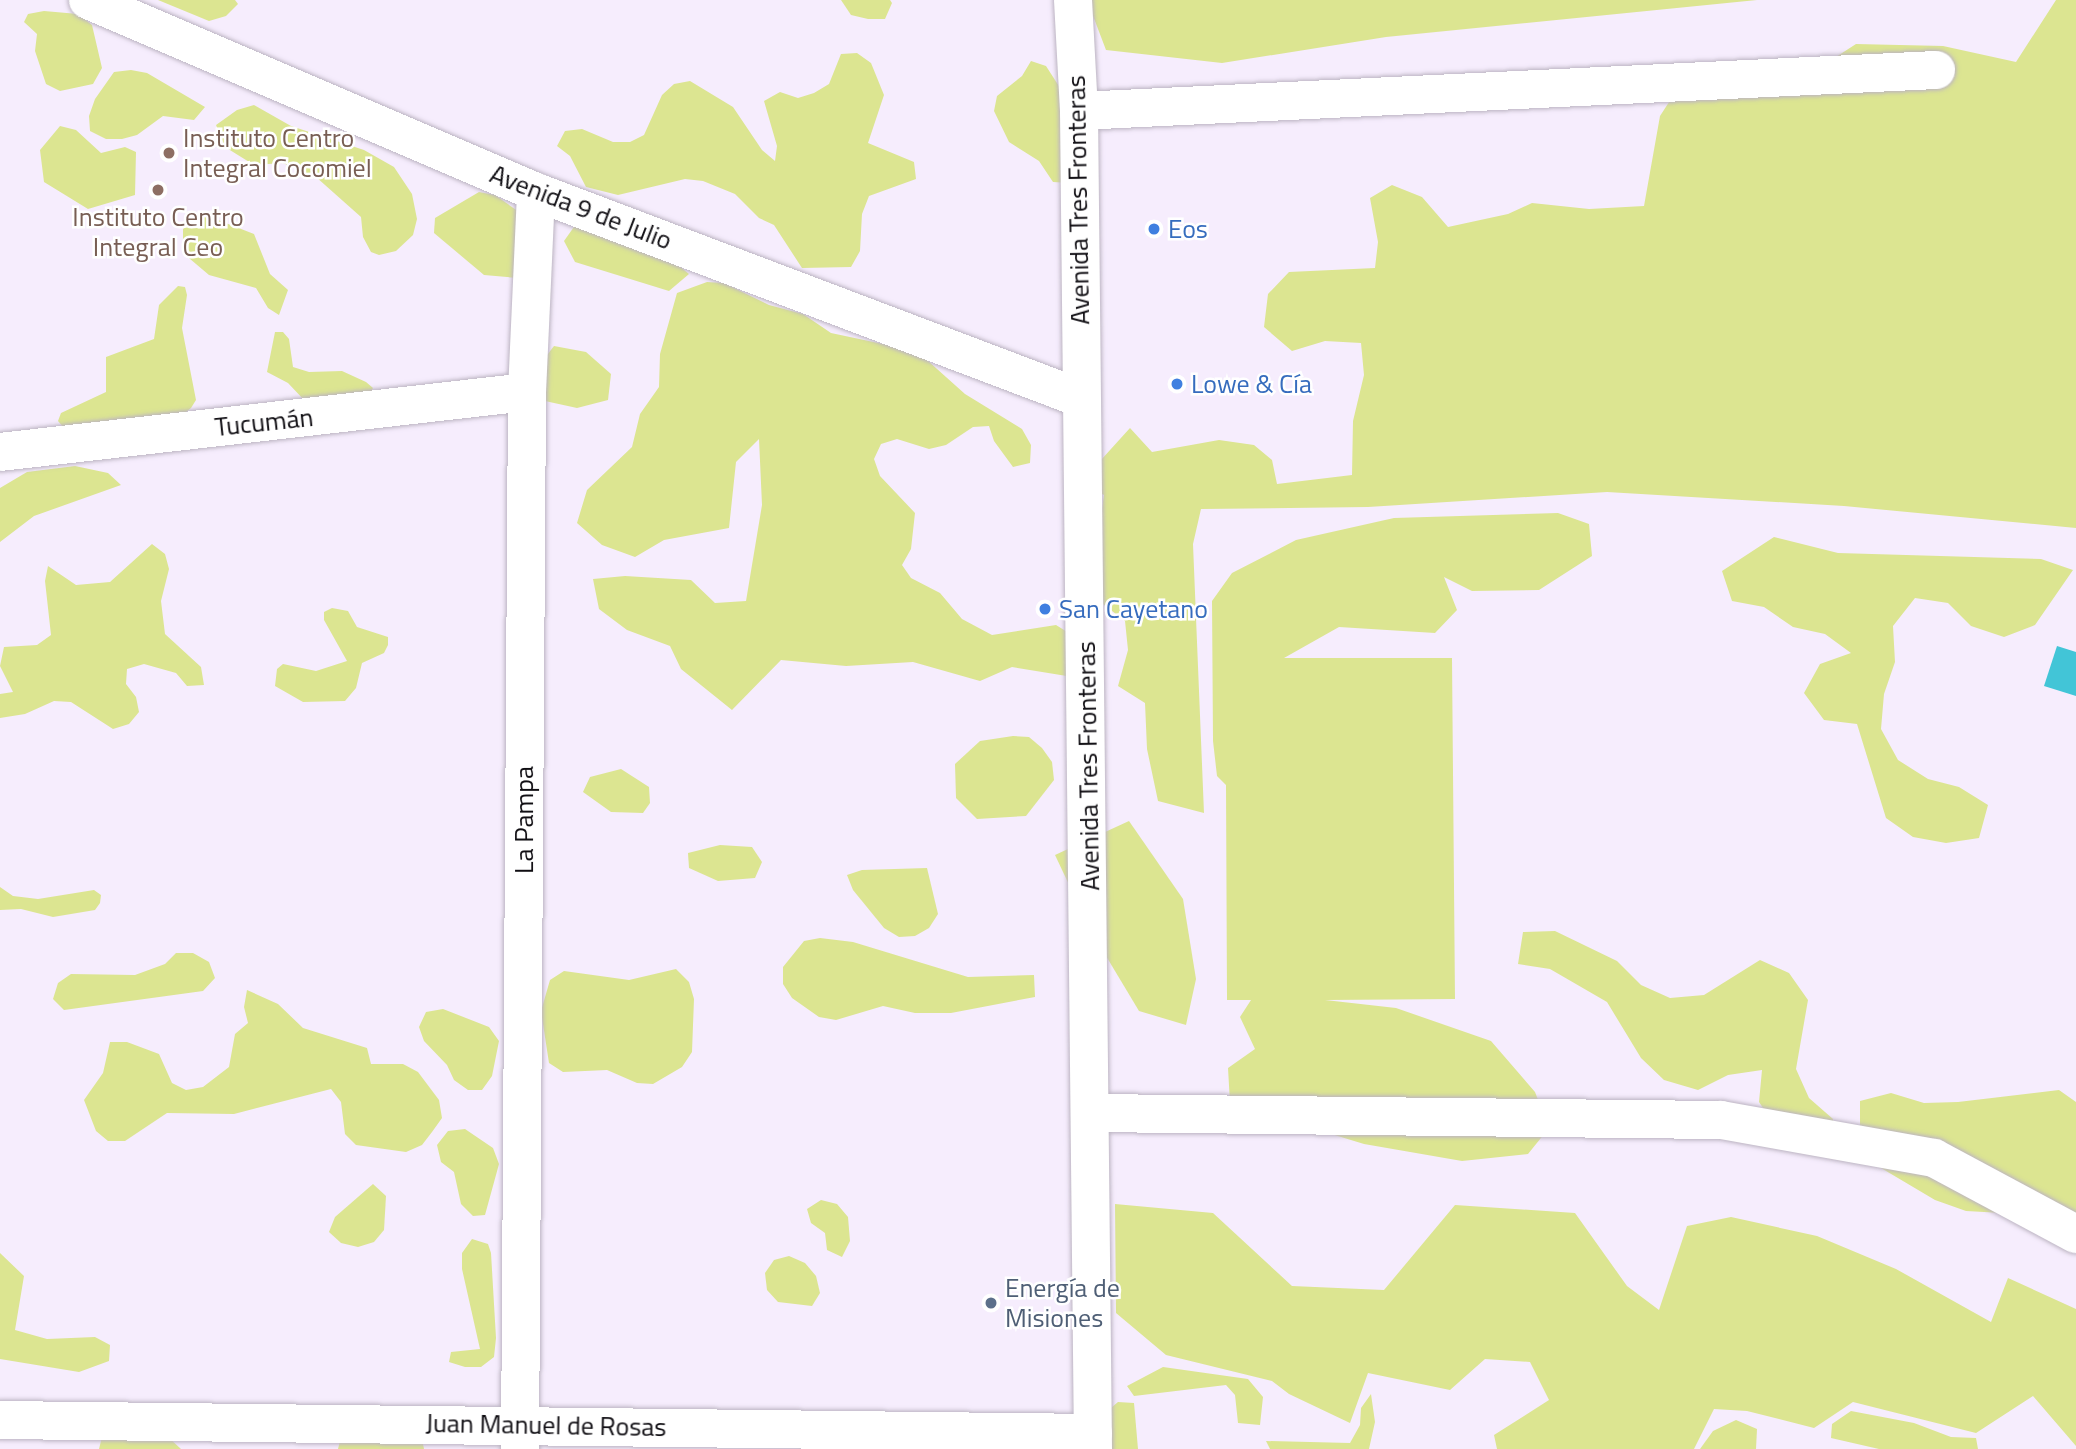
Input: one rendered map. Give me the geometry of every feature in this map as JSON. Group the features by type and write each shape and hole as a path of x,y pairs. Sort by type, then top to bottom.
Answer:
{"street":[{"name":"Avenida 9 de Julio","path":"88,0 536,192 1080,398"},
{"name":"Avenida Tres Fronteras","path":"1073,0 1079,111 1080,398 1092,1113 1093,1441"},
{"path":"1079,111 1936,70"},
{"name":"La Pampa","path":"520,1436 527,392 536,192"},
{"name":"Tucumán","path":"0,452 527,392"},
{"path":"1092,1113 1721,1120 1934,1158 2076,1234"},
{"name":"Juan Manuel de Rosas","path":"0,1420 520,1436 1093,1441"}],"green space":[{"path":"158,0 235,0 238,4 226,16 209,21"},
{"path":"841,0 890,0 892,3 885,19 868,19 851,15"},
{"path":"1087,0 1757,0 1386,37 1222,63 1106,50"},
{"path":"2056,0 2076,0 2076,528 1844,506 1607,492 1368,507 1201,509 1193,544 1204,813 1158,801 1147,749 1145,703 1118,686 1128,650 1125,621 1090,594 1104,495 1081,482 1130,428 1152,452 1219,440 1254,445 1272,460 1277,484 1352,475 1353,421 1364,375 1361,343 1325,341 1292,351 1264,327 1268,294 1289,272 1375,268 1378,242 1370,198 1392,185 1422,197 1448,227 1508,214 1532,203 1589,209 1644,206 1660,116 1684,79 1808,75 1856,44 1943,46 2016,62"},
{"path":"44,11 78,14 92,25 102,68 93,84 60,91 46,84 35,51 37,34 24,22 28,14"},
{"path":"857,53 871,63 884,95 868,143 914,162 916,179 869,196 862,214 860,251 851,267 802,268 774,225 759,218 735,194 703,181 685,179 618,195 586,187 570,156 557,146 565,131 582,129 613,142 630,142 644,135 662,95 674,84 690,81 733,107 762,150 775,161 777,146 764,101 780,92 798,98 814,93 829,84 841,54"},
{"path":"1031,61 1046,66 1064,94 1070,183 1053,182 1039,161 1009,142 994,111 997,96 1022,76"},
{"path":"131,70 147,73 205,107 194,120 163,116 137,135 122,139 106,139 90,131 89,116 95,99 114,72"},
{"path":"254,105 291,126 364,150 394,167 412,194 417,219 413,235 396,251 379,255 371,252 363,237 361,217 316,177 283,163 254,165 225,147 216,125 237,110"},
{"path":"60,126 76,130 101,153 125,147 136,152 135,195 88,209 44,182 40,150"},
{"path":"479,192 495,195 522,214 517,278 484,275 434,233 435,218"},
{"path":"200,213 254,234 270,274 288,290 279,315 268,308 256,288 209,275 183,253 183,229"},
{"path":"581,217 667,256 689,274 669,291 575,262 564,241"},
{"path":"707,282 724,283 769,305 803,314 831,333 897,347 927,360 965,394 1022,429 1031,445 1030,463 1013,467 994,441 989,426 973,427 946,445 929,449 897,439 881,444 874,459 880,476 915,513 911,549 902,565 911,578 940,593 962,619 992,635 1056,625 1085,643 1079,678 1012,667 980,681 913,662 846,666 781,660 732,710 681,669 670,646 627,630 599,609 593,579 625,576 691,580 715,603 746,601 762,505 759,439 736,462 729,528 664,540 635,557 602,545 577,523 587,490 632,447 640,414 659,387 660,354 677,293"},
{"path":"178,286 185,287 187,295 182,328 196,400 191,408 185,413 64,428 58,421 61,413 106,392 106,357 154,339 159,305"},
{"path":"275,332 283,332 289,339 293,367 309,372 342,371 373,388 369,396 305,401 288,383 267,372"},
{"path":"554,346 586,352 611,374 608,400 577,408 545,401 534,372"},
{"path":"75,466 108,473 121,485 34,516 0,542 0,488 27,472"},
{"path":"1558,513 1589,524 1592,556 1539,590 1472,591 1444,577 1457,610 1435,633 1339,627 1284,658 1452,658 1455,999 1325,1000 1396,1008 1491,1041 1535,1092 1549,1128 1528,1154 1462,1161 1364,1144 1230,1103 1228,1068 1255,1049 1240,1017 1251,1000 1227,1000 1226,785 1217,776 1213,741 1212,601 1232,573 1296,540 1394,518"},
{"path":"1774,537 1838,553 2041,559 2073,570 2035,625 2004,637 1971,626 1948,603 1915,598 1893,626 1895,662 1884,694 1881,729 1898,760 1928,779 1959,787 1988,805 1979,838 1946,843 1913,837 1886,818 1857,724 1824,720 1804,693 1820,664 1851,653 1825,634 1793,627 1764,607 1732,601 1722,571"},
{"path":"152,544 165,554 169,569 161,601 165,634 201,667 204,685 187,686 176,673 144,664 127,669 126,684 136,697 139,712 129,724 113,729 71,702 54,701 25,714 0,718 0,694 13,692 0,666 4,647 37,645 51,635 45,581 48,566 76,585 110,582"},
{"path":"332,608 348,611 357,627 388,637 388,645 384,653 362,663 356,688 345,701 303,702 275,686 277,669 283,664 316,671 347,661 324,620 324,612"},
{"path":"1013,736 1029,737 1042,748 1052,762 1054,780 1026,816 977,819 956,798 955,764 980,741"},
{"path":"621,769 649,787 650,803 643,813 611,812 583,792 590,777"},
{"path":"1129,821 1183,899 1196,979 1186,1025 1139,1011 1091,931 1055,855"},
{"path":"720,845 752,847 762,862 755,878 718,881 689,868 688,853"},
{"path":"927,868 938,914 929,928 915,936 899,937 884,928 853,890 847,875 862,870"},
{"path":"0,887 13,896 38,899 94,890 101,895 95,910 53,917 21,909 0,910"},
{"path":"1555,931 1617,961 1641,985 1670,998 1704,995 1760,960 1789,973 1808,1000 1796,1069 1809,1098 1833,1119 1835,1153 1778,1130 1759,1102 1762,1070 1728,1075 1698,1090 1664,1080 1641,1058 1607,1002 1550,969 1518,964 1523,932"},
{"path":"820,938 853,942 968,977 1034,975 1035,997 951,1013 915,1013 883,1006 836,1020 819,1017 792,998 783,984 783,967 804,941"},
{"path":"176,953 193,953 209,962 215,978 203,991 64,1010 53,999 58,983 71,974 135,975 165,964"},
{"path":"676,969 689,982 694,999 692,1052 682,1067 653,1084 637,1083 607,1070 563,1072 549,1063 541,1011 550,980 564,971 629,980"},
{"path":"247,990 278,1004 303,1028 367,1048 371,1064 403,1064 418,1072 439,1100 442,1118 422,1145 406,1152 356,1145 345,1134 341,1102 331,1089 234,1114 167,1113 125,1141 108,1141 96,1131 84,1100 103,1073 110,1042 127,1042 159,1054 172,1083 186,1090 203,1087 229,1067 235,1034 248,1023 244,1007"},
{"path":"443,1009 489,1027 499,1041 492,1076 482,1090 468,1090 454,1080 447,1065 424,1041 419,1027 426,1012"},
{"path":"2059,1090 2076,1102 2076,1217 1966,1211 1935,1200 1876,1165 1860,1136 1860,1101 1891,1093 1924,1103 1958,1102"},
{"path":"465,1129 493,1148 499,1164 485,1215 473,1216 461,1204 454,1172 441,1162 437,1145 448,1131"},
{"path":"373,1184 386,1196 384,1230 374,1242 358,1247 341,1243 329,1232 335,1217"},
{"path":"821,1200 837,1204 848,1217 850,1241 842,1257 827,1250 825,1233 811,1223 807,1209"},
{"path":"1115,1204 1213,1213 1292,1286 1384,1290 1455,1205 1575,1213 1627,1286 1659,1310 1687,1226 1731,1217 1817,1236 1896,1269 1991,1322 2008,1278 2076,1309 2076,1446 2033,1396 1976,1433 1853,1402 1814,1428 1747,1411 1714,1409 1694,1449 1497,1449 1494,1435 1549,1400 1530,1362 1485,1359 1450,1390 1368,1373 1350,1423 1289,1394 1272,1381 1166,1355 1116,1313"},
{"path":"472,1239 488,1244 491,1253 496,1338 494,1357 481,1367 465,1367 449,1362 451,1352 480,1349 462,1269 462,1253"},
{"path":"0,1253 24,1276 15,1330 47,1339 95,1337 110,1345 109,1361 79,1372 0,1359"},
{"path":"789,1256 805,1263 816,1276 820,1293 812,1306 778,1302 767,1290 765,1273 774,1260"},
{"path":"1163,1367 1248,1379 1263,1397 1260,1425 1238,1423 1235,1395 1226,1385 1134,1396 1127,1386"},
{"path":"1371,1394 1375,1422 1369,1449 1270,1449 1266,1441 1350,1443 1360,1425 1361,1408"},
{"path":"1118,1402 1134,1403 1138,1449 1100,1449 1099,1418"},
{"path":"1851,1411 1914,1423 1951,1437 1976,1438 1978,1449 1879,1449 1831,1438 1832,1424"},
{"path":"1736,1420 1757,1429 1756,1449 1700,1449 1713,1431"},
{"path":"102,1437 168,1437 181,1449 99,1449"},
{"path":"422,1439 424,1449 338,1449 340,1441"}],"water":[{"path":"2057,646 2076,652 2076,696 2044,686"}],"place":[{"name":"Instituto Centro Integral Cocomiel","path":"169,153"},
{"name":"Instituto Centro Integral Ceo","path":"158,190"},
{"name":"Eos","path":"1154,229"},
{"name":"Lowe & Cía","path":"1177,384"},
{"name":"San Cayetano","path":"1045,609"},
{"name":"Energía de Misiones","path":"991,1303"}]}
